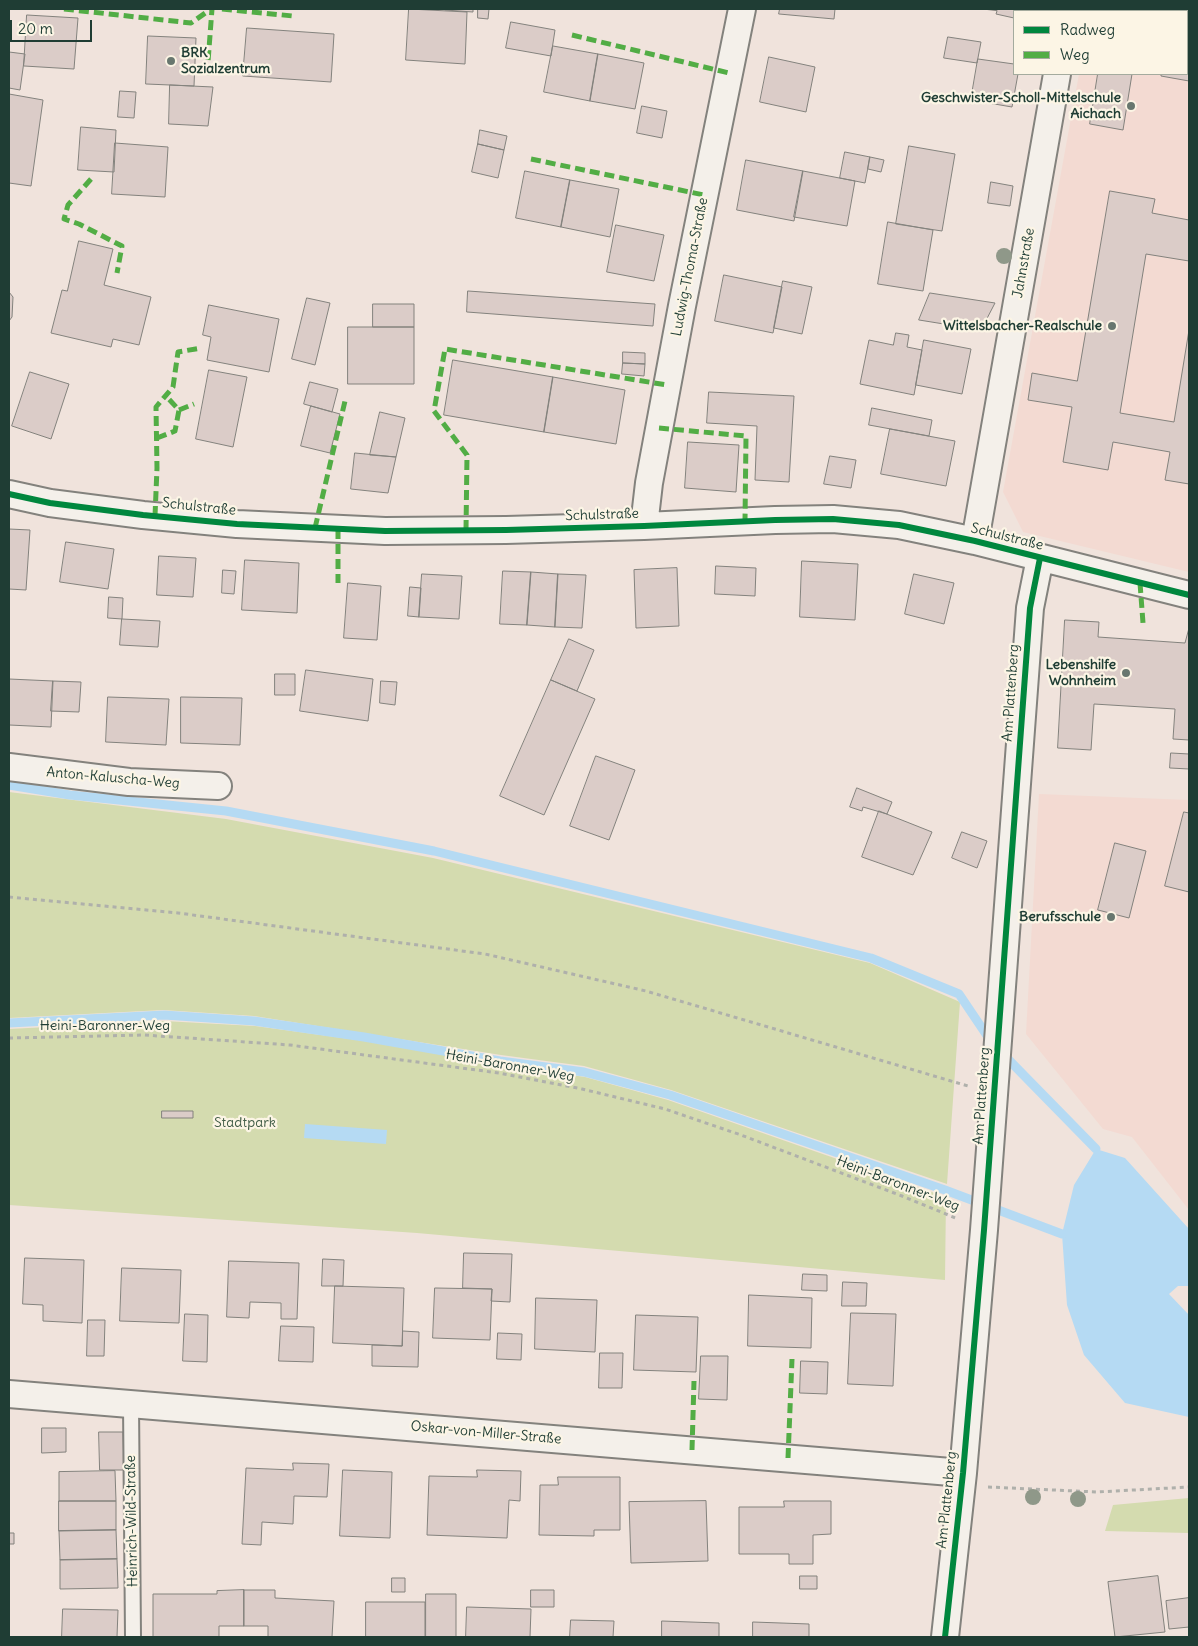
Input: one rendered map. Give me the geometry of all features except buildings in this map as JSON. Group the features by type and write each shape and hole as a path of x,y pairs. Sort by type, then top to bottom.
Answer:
{"street":[{"name":"Ludwig-Thoma-Straße","path":"644,526 648,483 678,323 742,9"},
{"name":"Jahnstraße","path":"975,541 1057,75"},
{"name":"Schulstraße","path":"9,494 50,503 134,514 246,524 385,531 506,530 833,519 899,525 975,541 1189,596"},
{"name":"Am Plattenberg","path":"945,1637 962,1480 1000,1030 1030,608 1040,558"},
{"name":"Anton-Kaluscha-Weg","path":"9,767 129,782 218,786"},
{"name":"Oskar-von-Miller-Straße","path":"9,1394 962,1480"}],"lane":[{"name":"Heinrich-Wild-Straße","path":"131,1404 133,1637"}],"path":[{"path":"9,897 178,913 485,954 646,991 994,1094"},
{"path":"962,1480 1098,1492 1189,1487"}],"shaded area":[{"name":"Wittelsbacher-Realschule","path":"1189,9 1189,572 1023,532 1003,492 1079,75 1188,75 1188,10 1090,10"},
{"name":"Berufsschule","path":"1039,794 1189,800 1189,1210 1132,1137 1103,1129 1026,1034"}],"green space":[{"path":"9,792 226,819 433,858 870,963 960,1002 947,1184 671,1090 584,1066 501,1055 254,1016 163,1010 9,1018"},
{"name":"Stadtpark","path":"164,1021 255,1026 365,1041 500,1065 585,1077 668,1100 946,1197 945,1280 417,1233 9,1205 9,1029"},
{"path":"1189,1498 1189,1533 1105,1531 1113,1505"}],"water":[{"path":"305,1124 387,1130 386,1144 304,1138"},
{"path":"1096,1149 1125,1158 1189,1229 1189,1286 1178,1286 1169,1294 1189,1315 1189,1417 1125,1403 1084,1355 1067,1305 1062,1234 1074,1185"}],"waterway":[{"path":"9,785 70,795 226,811 434,851 871,958 959,994 992,1043"},
{"path":"9,1023 164,1015 254,1021 364,1037 500,1061 584,1072 670,1095 945,1190 1062,1234"},
{"path":"1001,1052 1096,1149"}],"marked path":[{"path":"64,9 191,23 211,9"},
{"path":"207,75 212,9"},
{"path":"222,9 293,16"},
{"path":"572,35 729,73"},
{"path":"531,159 704,195"},
{"path":"91,179 68,205 64,219 79,224 122,246 117,273"},
{"path":"155,516 157,468 156,407 173,387 178,352 201,348"},
{"path":"466,530 467,455 434,411 445,349 667,385"},
{"path":"157,438 175,431 179,410 165,395"},
{"path":"315,528 345,401"},
{"path":"179,410 194,404"},
{"path":"659,428 746,436 745,521"},
{"path":"338,529 338,583"},
{"path":"1140,583 1143,623"},
{"path":"788,1458 792,1359"},
{"path":"692,1450 694,1381"}],"cycle path":[{"path":"9,494 50,503 143,515 237,524 385,531 506,530 833,519 899,525 975,541 1189,595"},
{"path":"945,1637 963,1473 984,1230 1030,608 1040,558"}],"place":[{"name":"BRK Sozialzentrum","path":"171,61"},
{"name":"Geschwister-Scholl-Mittelschule Aichach","path":"1131,106"},
{"name":"Wittelsbacher-Realschule","path":"1112,326"},
{"name":"Lebenshilfe Wohnheim","path":"1126,673"},
{"name":"Berufsschule","path":"1111,917"}]}
